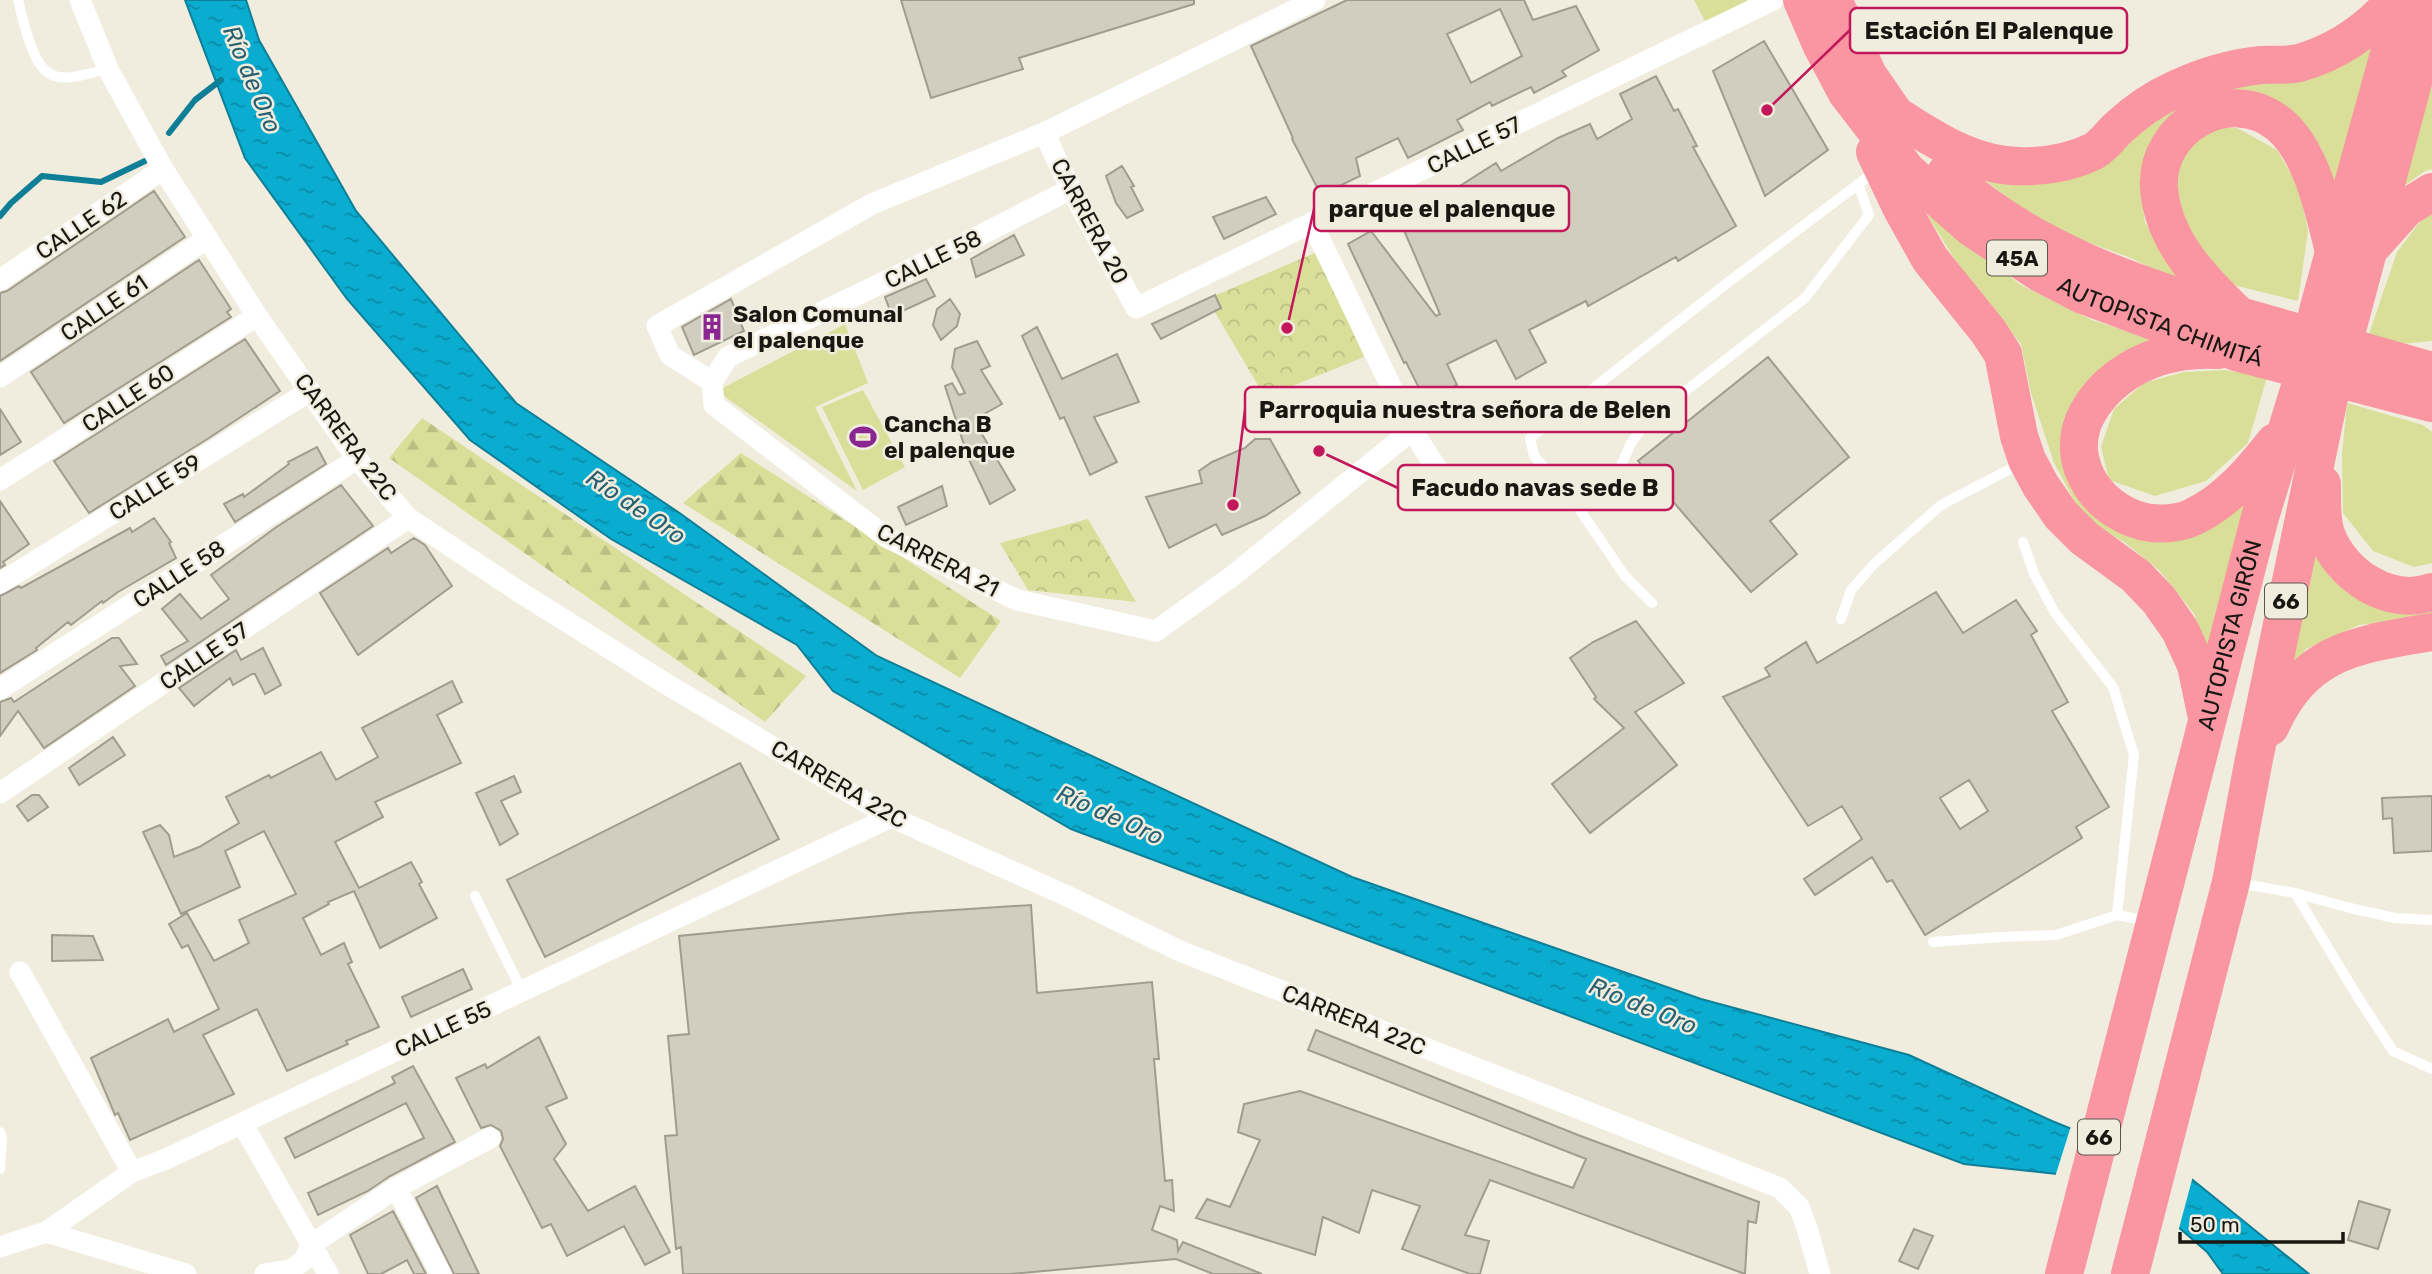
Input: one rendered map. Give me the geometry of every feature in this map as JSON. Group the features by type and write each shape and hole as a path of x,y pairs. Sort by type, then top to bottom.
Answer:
{"highway":[{"name":"AUTOPISTA CHIMITÁ","path":"1802,0 1847,93 1907,171 1972,228 2040,273 2083,295 2323,354"},
{"name":"AUTOPISTA CHIMITÁ","path":"1833,0 1868,75 1891,112 1923,152 1965,191 2041,241 2237,333"},
{"path":"1891,112 1937,142 1969,157 2002,166 2032,166 2064,161 2096,150 2119,127 2172,90 2230,70 2295,64 2324,54 2361,33 2378,20 2395,0"},
{"name":"AUTOPISTA GIRÓN","path":"2130,1274 2197,1023 2231,882 2253,764 2303,433 2350,253 2404,0"},
{"name":"AUTOPISTA GIRÓN","path":"2350,253 2432,11"},
{"path":"1847,93 1870,175 1902,209 1930,259 1988,331 2003,354 2019,436 2027,460 2041,486 2061,515 2084,538 2136,576 2159,600 2173,620 2196,665 2207,721"},
{"path":"2432,192 2406,208 2350,253 2310,170 2280,124 2255,111 2225,108 2198,117 2174,137 2162,161 2159,188 2166,220 2180,251 2237,333 2195,348 2160,355 2129,370 2102,391 2086,416 2080,440 2081,463 2093,490 2112,509 2135,521 2163,524 2192,518 2238,486 2303,433 2326,533 2340,559 2364,582 2390,594 2422,596 2432,592"},
{"name":"45A","path":"2323,354 2426,385"},
{"name":"AUTOPISTA GIRÓN","path":"2064,1274 2260,517 2303,433"},
{"path":"2253,764 2275,716 2300,680 2329,657 2365,643 2432,632"}],"street":[{"name":"CARRERA 22C","path":"80,0 108,69 163,169 257,316 357,459 408,518 668,685 891,817 1065,895 1180,951 1780,1188 1799,1207 1820,1274"},
{"path":"712,382 670,355 657,326 872,204 1044,133 1315,0"},
{"name":"CALLE 57","path":"1136,308 1773,0"},
{"name":"CARRERA 20","path":"1044,133 1071,189 1136,308"},
{"name":"CALLE 62","path":"0,280 163,169"},
{"name":"CALLE 58","path":"712,382 728,357 1071,189"},
{"path":"1312,223 1412,430 1441,475"},
{"name":"CALLE 61","path":"0,377 208,238"},
{"name":"CALLE 60","path":"0,480 257,316"},
{"name":"CARRERA 21","path":"712,382 714,405 886,537 1017,600 1156,631 1235,574 1412,430"},
{"name":"CALLE 59","path":"0,583 310,391"},
{"name":"CALLE 58","path":"0,689 357,459"},
{"name":"CALLE 57","path":"0,793 408,518"},
{"name":"CALLE 55","path":"0,1247 46,1231 132,1172 242,1123 891,817"},
{"path":"20,972 132,1172"},
{"path":"242,1123 328,1274"},
{"path":"265,1274 291,1269 304,1260 312,1244 396,1188 490,1138"},
{"path":"396,1188 441,1274"},
{"path":"46,1231 186,1274"}],"lane":[{"path":"18,0 28,37 40,66 52,76 74,76 108,69"},
{"path":"1633,488 1620,468 1631,443 1647,421 1805,298 1869,215 1870,175"},
{"path":"1652,603 1625,576 1571,497 1534,456 1530,438 1870,175"},
{"path":"1841,619 1851,590 1874,564 1941,505 2027,460"},
{"path":"2023,542 2034,574 2055,612 2113,687 2134,755 2117,915"},
{"path":"2231,882 2295,892 2395,918 2432,920"},
{"path":"2295,892 2393,1051 2432,1069"},
{"path":"475,896 522,991"},
{"path":"1933,942 2056,935 2117,915 2154,922"},
{"path":"0,1132 0,1169"}],"green space":[{"path":"1694,0 1747,0 1748,2 1705,21"},
{"path":"2377,44 2332,191 2322,149 2286,109 2255,97 2140,182 2145,223 2192,288 2131,258 2066,234 2016,204 1969,168 2124,145 2194,94"},
{"path":"2432,62 2432,169 2398,190"},
{"path":"2216,128 2237,128 2277,150 2299,188 2308,231 2298,301 2229,284 2200,257 2182,212 2174,165 2195,139"},
{"path":"2432,210 2432,341 2401,344 2369,334 2397,252 2428,211"},
{"path":"1926,213 2021,285 2092,320 2163,343 2079,392 2122,528 2246,503 2205,664 2195,615 2159,570 2124,542 2098,527 2075,502 2054,463 2031,393 2021,344 1959,266"},
{"path":"1317,252 1364,357 1265,397 1207,299"},
{"path":"845,324 868,383 815,407 857,491 717,391"},
{"path":"2225,370 2267,377 2248,443 2206,481 2155,496 2109,480 2101,447 2114,409 2144,383 2184,372"},
{"name":"Cancha B el palenque","path":"863,390 905,467 863,490 822,407"},
{"path":"2347,403 2423,425 2432,432 2432,563 2414,567 2373,551 2343,513 2342,455"},
{"path":"422,418 806,676 765,722 389,458"},
{"path":"741,453 1001,621 960,678 683,503"},
{"path":"1088,519 1136,602 1028,590 1000,543"},
{"path":"2307,551 2327,562 2432,603 2432,615 2359,625 2306,649 2285,675"}],"water":[{"name":"Río de Oro","path":"185,0 246,0 259,40 356,211 516,403 681,514 877,656 1352,877 1701,999 1909,1055 2052,1121 2188,1176 2309,1274 2223,1274 2207,1252 2162,1213 2075,1176 1964,1164 1071,829 833,691 797,645 611,539 470,440 347,299 245,158"}],"pier":[{"path":"2071,1126 2193,1176 2178,1232 2160,1216 2074,1179 2055,1177"}],"building":[{"path":"901,0 1194,0 1194,4 1019,58 1023,69 931,98"},
{"path":"1347,0 1524,0 1533,20 1576,6 1599,50 1562,71 1566,76 1534,93 1531,87 1492,106 1490,102 1457,120 1463,130 1408,158 1398,138 1356,158 1360,176 1321,195 1292,139 1251,46","holes":["1500,9 1522,56 1471,83 1447,34"]},
{"path":"1764,41 1828,150 1765,196 1713,71"},
{"path":"1656,76 1674,111 1678,109 1697,146 1693,147 1736,226 1678,261 1676,257 1588,306 1586,301 1529,330 1546,362 1516,379 1496,340 1447,364 1457,385 1425,400 1406,362 1404,363 1348,244 1371,231 1436,316 1440,314 1400,221 1418,208 1419,212 1496,163 1501,171 1558,138 1590,124 1597,139 1632,119 1620,94"},
{"path":"1122,166 1134,186 1131,187 1143,210 1127,218 1116,203 1106,176"},
{"path":"154,191 185,237 0,361 0,293 7,291"},
{"path":"1266,197 1276,214 1224,239 1213,217"},
{"path":"1014,235 1024,255 976,277 971,259"},
{"path":"199,260 231,309 227,312 231,317 64,423 31,372"},
{"path":"926,279 935,296 892,316 885,297"},
{"path":"1215,295 1221,308 1161,339 1152,324"},
{"name":"Salon Comunal el palenque","path":"731,299 744,331 694,355 682,327"},
{"path":"950,299 960,314 957,326 941,340 933,325 937,309"},
{"path":"1037,327 1062,379 1117,354 1139,402 1094,417 1117,462 1090,475 1064,417 1060,419 1022,336"},
{"path":"245,339 280,391 89,513 54,461"},
{"path":"977,341 990,366 981,370 1002,404 979,417 981,422 976,424 1015,490 990,504 964,449 945,386 952,383 959,395 965,393 952,367 955,349"},
{"path":"1768,357 1849,457 1770,521 1797,554 1751,592 1638,461"},
{"path":"0,409 21,442 0,455"},
{"path":"1255,439 1270,439 1300,493 1265,516 1222,535 1216,524 1169,548 1146,497 1202,483 1199,471 1212,462 1245,448"},
{"path":"317,447 326,464 235,522 224,504 243,494 244,497 289,464 288,462"},
{"path":"341,485 373,526 166,665 161,656 188,641 162,609 180,594 201,619 229,599 211,575 275,528"},
{"path":"942,486 947,506 906,525 898,507"},
{"path":"0,501 29,544 3,562 5,565 0,568"},
{"path":"154,518 171,542 169,543 176,558 103,603 102,601 71,625 68,622 36,648 37,650 0,673 0,596 19,586 21,588 130,528 132,532"},
{"path":"414,538 425,545 452,586 358,655 320,593 388,548 391,553"},
{"path":"1936,592 1963,633 2016,600 2037,631 2031,635 2068,702 2052,711 2109,807 2076,827 2082,838 1925,935 1892,880 1887,882 1872,857 1815,895 1804,879 1862,839 1842,806 1808,826 1723,697 1770,676 1765,668 1806,642 1817,663","holes":["1969,780 1988,811 1960,829 1940,798"]},
{"path":"1636,621 1684,683 1635,712 1677,765 1590,833 1552,784 1624,728 1594,699 1596,697 1570,658 1593,642"},
{"path":"112,638 119,638 137,664 120,666 135,686 44,748 18,711 0,736 0,702 11,698 14,702"},
{"path":"263,648 281,685 265,694 255,674 233,685 230,678 194,706 179,688 236,650 241,660"},
{"path":"452,681 462,702 437,715 461,763 375,802 383,817 335,842 359,888 411,862 437,918 380,948 354,891 328,902 329,904 303,918 321,955 344,943 352,962 348,964 379,1027 287,1071 257,1009 203,1035 234,1094 130,1140 118,1113 115,1115 91,1058 168,1019 174,1032 219,1009 188,945 182,948 169,924 187,913 214,961 249,943 239,920 296,894 264,831 225,851 240,887 181,914 143,832 160,825 169,835 174,857 199,847 239,823 226,797 321,752 336,780 378,757 362,728"},
{"path":"113,737 125,755 79,785 69,768"},
{"path":"740,763 779,839 545,957 507,880"},
{"path":"514,776 521,792 501,801 518,834 500,845 476,793"},
{"path":"32,795 39,795 48,807 28,821 17,806"},
{"path":"2432,796 2432,851 2394,853 2392,818 2383,819 2382,798"},
{"path":"1031,905 1037,993 1152,982 1159,1059 1154,1059 1165,1181 1172,1180 1174,1211 1160,1206 1152,1230 1177,1240 1178,1251 1183,1242 1262,1274 1213,1274 1176,1259 1011,1274 683,1274 681,1247 676,1249 665,1136 677,1135 668,1036 689,1034 679,936 909,913"},
{"path":"52,935 93,936 103,960 52,961"},
{"path":"463,969 472,989 411,1017 402,997"},
{"path":"1316,1030 1578,1135 1759,1202 1756,1223 1748,1221 1745,1274 1490,1180 1465,1235 1489,1241 1480,1274 1470,1274 1402,1249 1420,1206 1372,1190 1359,1233 1323,1217 1315,1255 1196,1218 1207,1199 1230,1207 1260,1140 1238,1132 1244,1104 1300,1091 1573,1188 1586,1159 1308,1050"},
{"path":"539,1037 567,1098 546,1107 566,1144 554,1159 588,1211 635,1186 670,1252 645,1265 624,1226 567,1256 551,1224 542,1228 500,1146 503,1139 501,1131 491,1125 481,1128 456,1078 485,1064 487,1068"},
{"path":"413,1066 455,1142 390,1176 368,1191 318,1215 308,1193 424,1138 406,1103 295,1158 285,1138 395,1083 392,1077"},
{"path":"437,1186 479,1274 454,1274 416,1198"},
{"path":"2359,1201 2390,1210 2378,1249 2348,1240"},
{"path":"393,1211 426,1274 414,1274 407,1260 381,1274 368,1274 350,1235"},
{"path":"1914,1229 1933,1236 1918,1269 1899,1261"}],"waterway":[{"path":"169,133 195,100 221,80"},
{"path":"0,216 42,176 101,182 145,161"}],"place":[{"name":"Estación El Palenque","path":"1767,110"},
{"name":"Salon Comunal el palenque","path":"712,327"},
{"name":"parque el palenque","path":"1287,328"},
{"name":"Cancha B el palenque","path":"863,437"},
{"name":"Facudo navas sede B","path":"1319,451"},
{"name":"Parroquia nuestra señora de Belen","path":"1233,505"}]}
